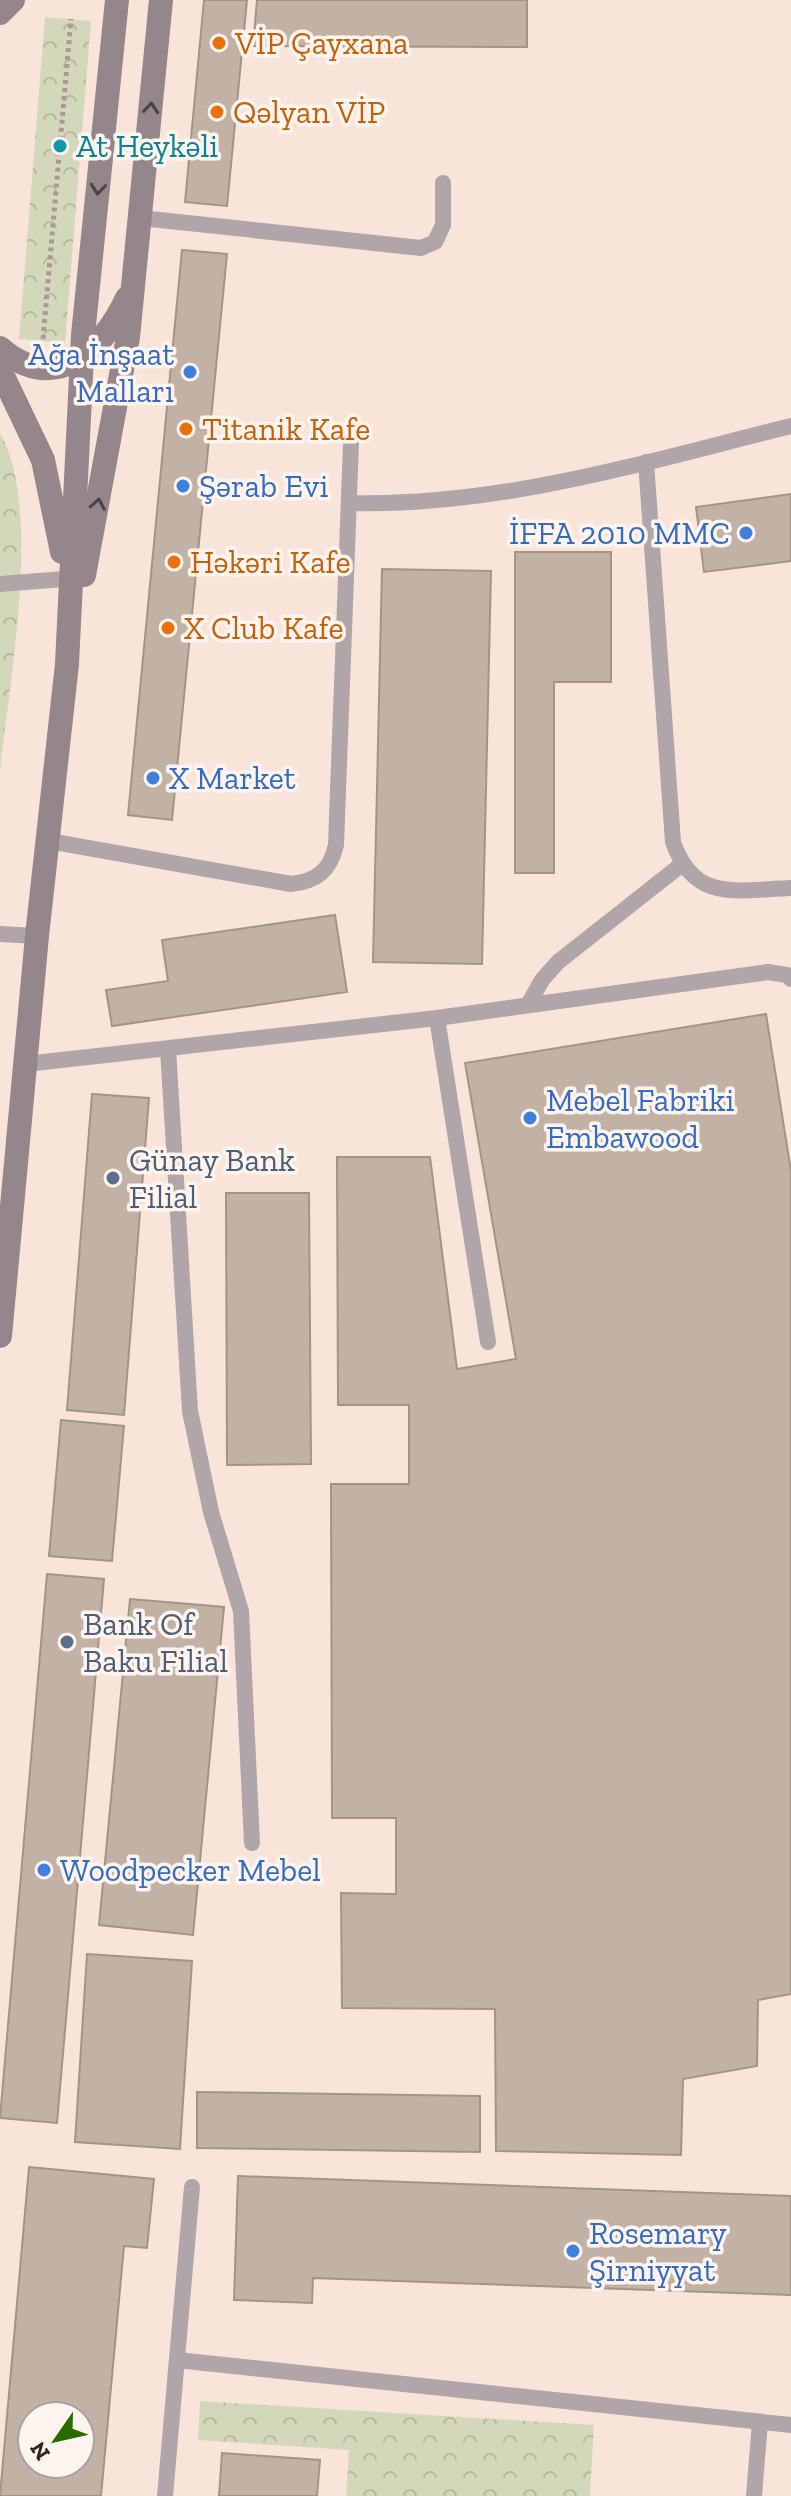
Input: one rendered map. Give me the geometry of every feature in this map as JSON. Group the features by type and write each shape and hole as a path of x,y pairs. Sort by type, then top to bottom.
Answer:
{"main road":[{"path":"0,13 13,0"},
{"path":"0,1336 37,936 67,664 83,357 117,0"},
{"path":"67,664 117,410 135,282 161,0"},
{"path":"0,348 23,364 40,368 55,368 83,357 109,332 135,282"},
{"path":"0,370 43,460 57,516 64,579 67,664"}],"lane":[{"path":"141,218 421,248 435,242 443,225 443,183"},
{"path":"349,503 454,501 565,482 791,426"},
{"path":"49,841 291,884 322,875 332,860 336,845 351,443"},
{"path":"646,462 673,842 681,865 702,885 712,888 791,888"},
{"path":"0,584 64,579"},
{"path":"528,1005 542,980 558,962 681,865"},
{"path":"0,934 37,936"},
{"path":"26,1064 437,1018 768,972 787,975 791,979"},
{"path":"437,1018 488,1342"},
{"path":"168,1049 190,1411 211,1512 241,1611 252,1843"},
{"path":"165,2496 192,2187"},
{"path":"177,2360 791,2425"},
{"path":"754,2496 760,2422"}],"path":[{"path":"40,368 71,19"}],"green space":[{"path":"45,17 91,21 65,343 19,339"},
{"path":"0,433 13,465 21,550 20,597 0,771"},
{"path":"200,2401 594,2425 590,2496 346,2496 349,2450 198,2440"}],"building":[{"path":"204,0 247,0 227,206 185,202"},
{"path":"257,0 527,0 527,47 253,46"},
{"path":"182,250 227,254 172,820 128,815"},
{"path":"791,494 791,561 704,572 696,507"},
{"path":"515,552 611,552 611,682 554,682 554,873 515,873"},
{"path":"382,569 491,571 482,964 373,962"},
{"path":"335,915 347,992 112,1026 106,990 168,981 162,940"},
{"path":"766,1014 791,1171 791,1994 758,2000 757,2066 683,2079 681,2155 496,2151 495,2009 342,2008 341,1893 396,1894 396,1818 332,1818 331,1484 409,1484 409,1405 338,1405 337,1157 430,1157 457,1369 516,1359 465,1063"},
{"path":"92,1094 149,1098 124,1415 67,1410"},
{"path":"226,1193 309,1193 311,1464 227,1465"},
{"path":"61,1420 124,1426 112,1561 49,1556"},
{"path":"47,1574 104,1579 57,2123 0,2118"},
{"path":"130,1599 224,1607 193,1935 99,1925"},
{"path":"87,1954 192,1961 180,2149 75,2142"},
{"path":"197,2092 480,2096 480,2152 197,2148"},
{"path":"29,2167 154,2179 147,2248 124,2246 101,2496 0,2496"},
{"path":"238,2176 791,2196 791,2295 313,2278 312,2303 234,2300"},
{"path":"222,2453 320,2460 317,2496 219,2496"}],"place":[{"name":"VİP Çayxana","path":"219,43"},
{"name":"Qəlyan VİP","path":"217,112"},
{"name":"At Heykəli","path":"60,146"},
{"name":"Ağa İnşaat Malları","path":"190,372"},
{"name":"Titanik Kafe","path":"186,429"},
{"name":"Şərab Evi","path":"183,486"},
{"name":"İFFA 2010 MMC","path":"746,533"},
{"name":"Həkəri Kafe","path":"174,562"},
{"name":"X Club Kafe","path":"168,628"},
{"name":"X Market","path":"153,778"},
{"name":"Mebel Fabriki Embawood","path":"530,1118"},
{"name":"Günay Bank Filial","path":"113,1178"},
{"name":"Bank Of Baku Filial","path":"67,1642"},
{"name":"Woodpecker Mebel","path":"44,1870"},
{"name":"Rosemary Şirniyyat","path":"573,2251"}]}
